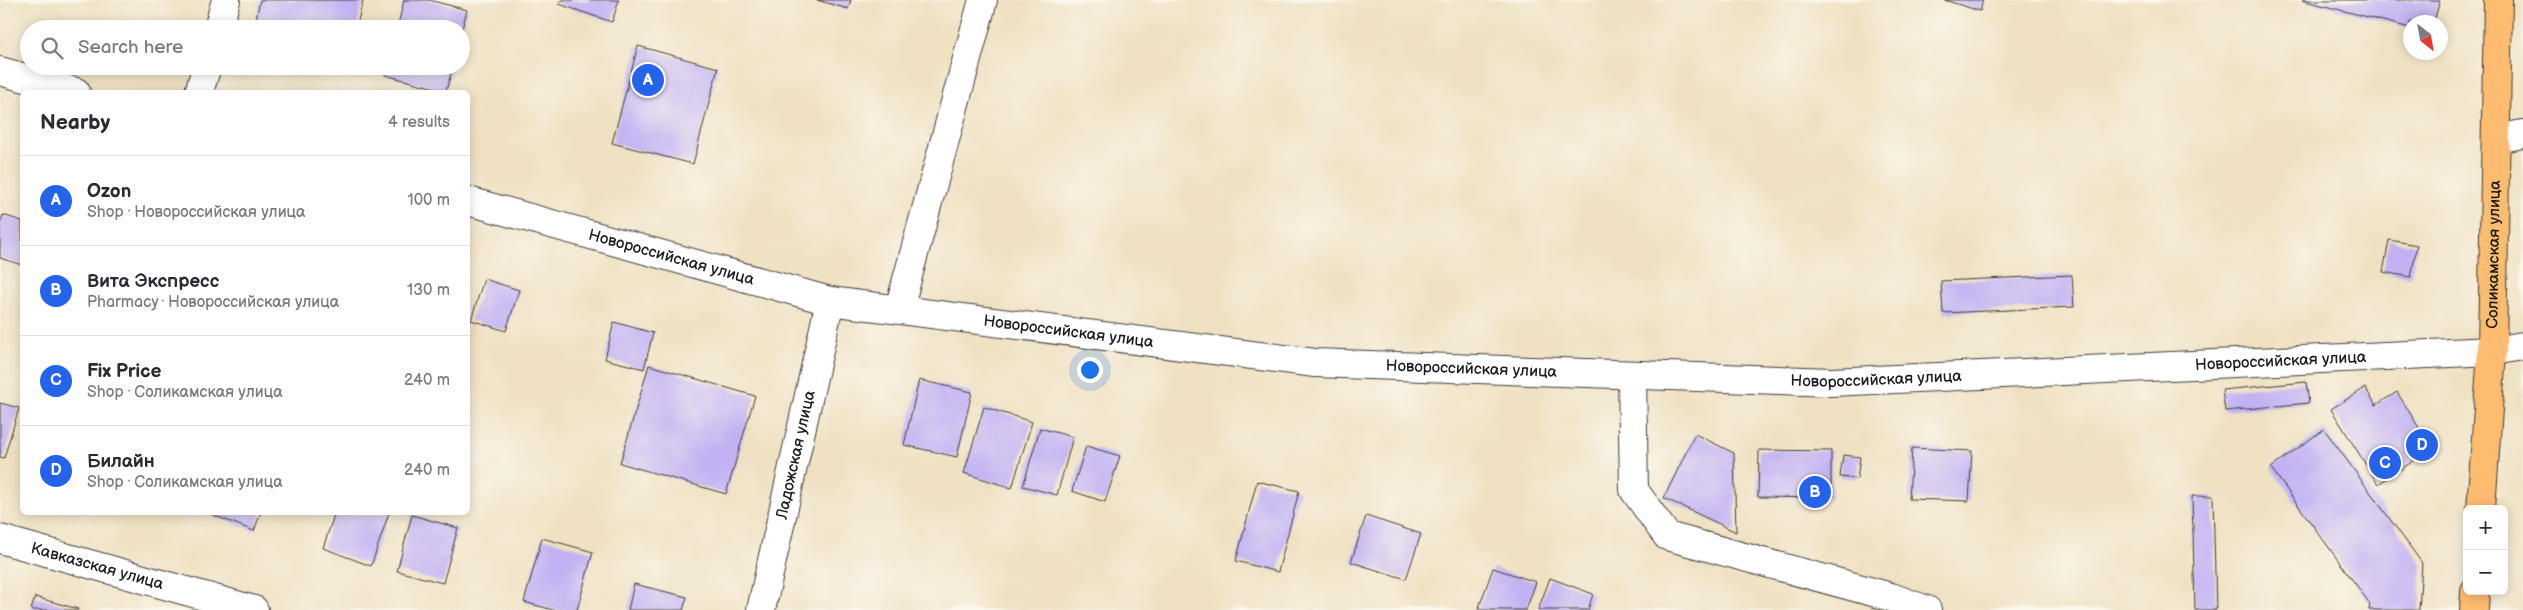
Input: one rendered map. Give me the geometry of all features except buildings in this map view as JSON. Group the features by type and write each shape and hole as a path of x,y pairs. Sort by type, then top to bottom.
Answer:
{"main road":[{"name":"Соликамская улица","path":"2481,505 2492,351 2498,0"},
{"path":"2474,610 2475,595"}],"street":[{"path":"220,20 226,0"},
{"path":"899,309 983,0"},
{"path":"0,72 68,90"},
{"path":"201,90 205,75"},
{"path":"2496,139 2523,134"},
{"name":"Новороссийская улица","path":"470,202 830,301 1315,363 1831,382 2492,351 2523,346"},
{"name":"Ладожская улица","path":"761,610 830,301"},
{"path":"1632,375 1634,490 1668,536 1891,597 1927,610"},
{"name":"Кавказская улица","path":"0,539 254,610"}],"place":[{"name":"Ozon","path":"648,80"},
{"name":"Билайн","path":"2422,445"},
{"name":"Fix Price","path":"2385,463"},
{"name":"Вита Экспресс","path":"1815,492"}]}
